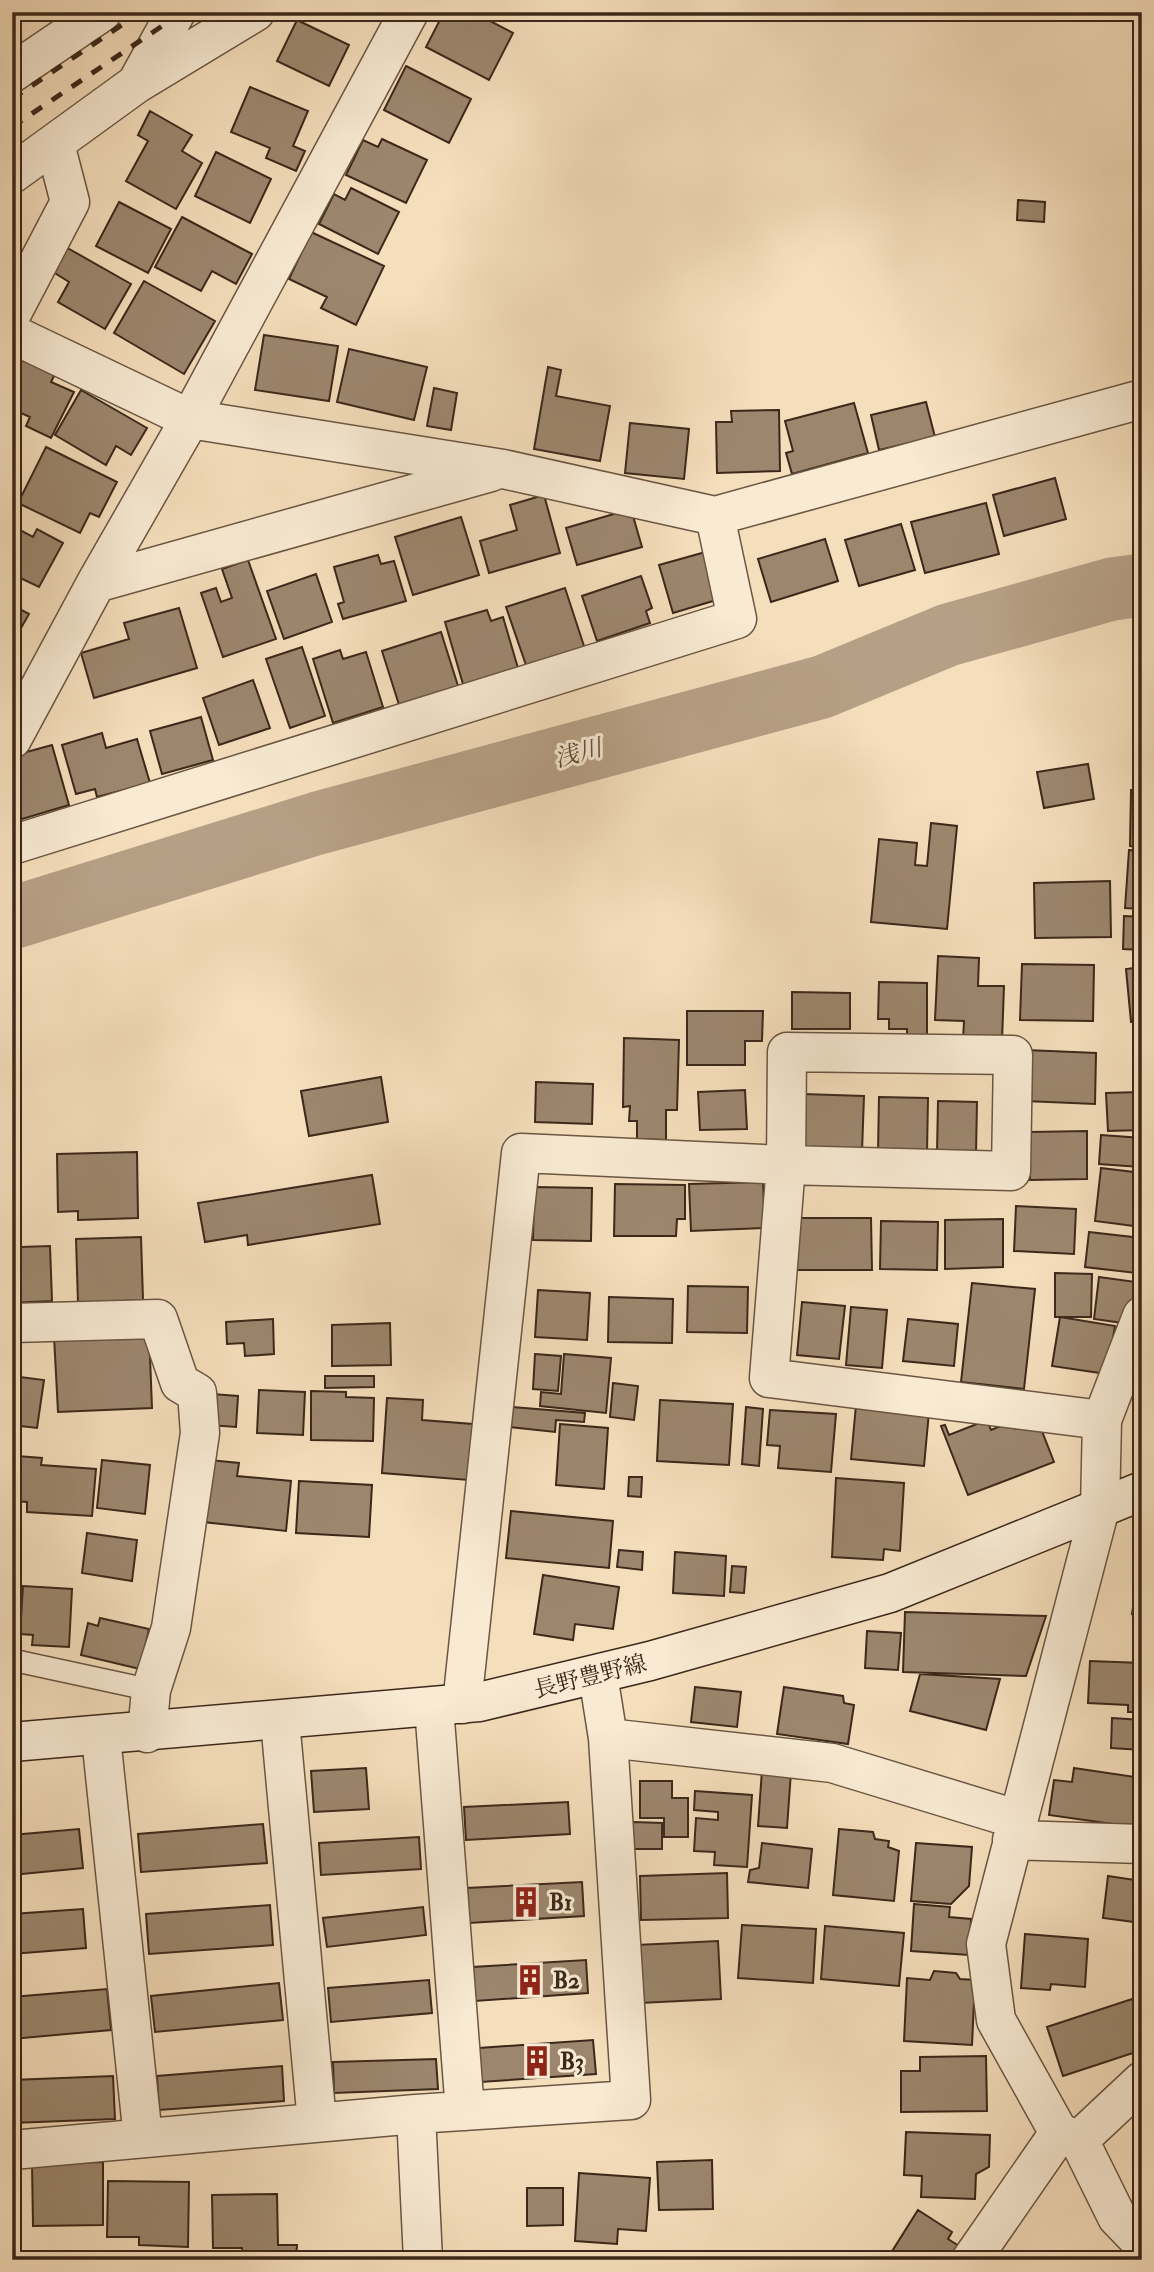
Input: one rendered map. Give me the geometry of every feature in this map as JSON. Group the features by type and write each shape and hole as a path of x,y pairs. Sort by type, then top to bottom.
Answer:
{"street":[{"path":"12,73 102,12"},
{"path":"136,84 176,12"},
{"path":"12,174 136,84 255,12"},
{"path":"12,739 96,583 190,419 409,12"},
{"path":"12,313 70,202 55,144"},
{"path":"12,334 190,419 503,469 715,516 1142,399"},
{"path":"96,583 503,469"},
{"path":"12,845 737,619 715,516"},
{"path":"465,2111 448,1705 521,1153 786,1166 1011,1171 1013,1055 787,1052 786,1166 769,1378 1102,1420"},
{"path":"1142,1316 1102,1420 1100,1508 986,1944 996,2020 1117,2217 1142,2243"},
{"path":"12,1323 158,1319 180,1383 197,1393 200,1433 173,1615 151,1690 147,1733"},
{"name":"長野豊野線","path":"12,1742 101,1737 448,1705 598,1675 890,1593 1142,1491"},
{"path":"12,2150 416,2114 631,2100 608,1738 598,1675"},
{"path":"280,1721 317,2122"},
{"path":"101,1737 143,2138"},
{"path":"608,1738 832,1763 1014,1829 1142,1844"},
{"path":"971,2260 1069,2137 1142,2081"},
{"path":"416,2114 423,2260"}],"lane":[{"path":"12,1660 151,1690"}],"building":[{"path":"444,12 473,12 513,33 489,80 426,47"},
{"path":"297,20 349,45 329,86 277,61"},
{"path":"406,66 471,99 449,143 384,110"},
{"path":"250,87 308,111 293,146 305,151 296,171 266,158 270,148 231,132"},
{"path":"150,111 192,135 182,151 202,163 176,209 126,181 148,141 138,135"},
{"path":"382,139 427,160 406,203 346,175 363,140 378,147"},
{"path":"216,152 271,179 250,223 195,196"},
{"path":"351,188 399,212 378,254 319,224 334,194 345,200"},
{"path":"1018,200 1045,202 1044,222 1017,220"},
{"path":"119,202 171,229 148,273 96,246"},
{"path":"182,217 252,254 236,284 212,271 201,291 155,267"},
{"path":"311,232 384,266 356,325 321,308 327,297 289,279"},
{"path":"64,246 131,284 105,329 58,302 69,282 50,270"},
{"path":"144,281 215,321 184,374 114,333"},
{"path":"264,335 338,346 329,401 255,390"},
{"path":"12,346 58,368 51,382 74,392 51,438 26,426 30,417 12,409"},
{"path":"349,349 427,367 414,420 337,402"},
{"path":"548,367 561,370 556,396 610,406 600,461 534,449"},
{"path":"434,388 457,393 451,430 427,426"},
{"path":"81,390 147,428 131,455 116,446 106,465 55,435"},
{"path":"926,402 935,437 879,450 871,415"},
{"path":"854,403 868,453 792,474 786,453 793,451 785,421"},
{"path":"779,410 780,471 717,473 716,422 732,422 731,411"},
{"path":"630,423 689,429 684,479 625,473"},
{"path":"46,447 117,482 99,517 90,513 80,533 18,503"},
{"path":"1055,478 1066,519 1004,536 993,495"},
{"path":"544,495 560,553 489,573 480,541 517,530 510,505"},
{"path":"986,503 999,554 925,573 911,522"},
{"path":"631,509 642,547 577,565 566,528"},
{"path":"461,517 479,575 413,595 395,537"},
{"path":"901,524 915,570 859,586 845,540"},
{"path":"16,528 33,537 37,529 63,543 39,587 12,574 12,535"},
{"path":"825,539 838,581 771,602 758,559"},
{"path":"709,551 723,598 673,613 659,565"},
{"path":"378,555 381,564 394,561 406,601 343,619 338,604 344,602 334,567"},
{"path":"248,560 276,639 223,657 201,593 216,588 221,602 232,598 222,569"},
{"path":"316,574 332,622 284,639 267,591"},
{"path":"641,576 652,608 646,611 650,623 597,641 582,596"},
{"path":"565,588 585,649 527,668 506,607"},
{"path":"12,605 29,614 12,644"},
{"path":"179,608 197,668 94,698 81,653 129,639 124,623"},
{"path":"487,610 491,621 503,617 520,675 465,691 445,622"},
{"path":"441,632 459,689 400,708 382,651"},
{"path":"302,647 325,716 290,728 266,659"},
{"path":"340,650 343,659 366,652 383,707 333,723 313,659"},
{"path":"253,680 270,728 219,745 203,698"},
{"path":"201,717 213,760 162,774 150,731"},
{"path":"102,733 106,748 137,739 150,783 97,797 95,789 76,794 62,745"},
{"path":"52,745 69,805 12,822 12,756"},
{"path":"1088,764 1094,799 1044,808 1037,772"},
{"path":"1131,790 1142,790 1142,847 1130,846"},
{"path":"931,823 957,826 947,929 871,922 879,839 917,843 915,865 927,866"},
{"path":"1129,850 1142,851 1142,909 1125,908"},
{"path":"1110,881 1111,937 1035,938 1034,883"},
{"path":"1124,916 1142,917 1142,950 1123,949"},
{"path":"938,956 979,958 978,986 1004,986 1002,1041 963,1040 964,1021 935,1020"},
{"path":"1022,964 1094,965 1093,1021 1020,1020"},
{"path":"1142,967 1142,1021 1131,1022 1126,969"},
{"path":"879,982 927,983 927,1039 907,1039 907,1029 889,1029 889,1019 878,1019"},
{"path":"792,992 850,993 850,1029 792,1029"},
{"path":"687,1011 763,1011 762,1041 745,1041 745,1065 687,1065"},
{"path":"1139,1029 1142,1029 1142,1061 1139,1061"},
{"path":"624,1038 679,1040 677,1110 666,1110 666,1140 637,1139 637,1121 629,1121 630,1106 623,1107"},
{"path":"1026,1050 1096,1053 1095,1104 1025,1101"},
{"path":"381,1077 388,1122 309,1136 301,1091"},
{"path":"536,1082 593,1084 592,1124 535,1122"},
{"path":"745,1090 747,1129 700,1130 698,1092"},
{"path":"1142,1092 1142,1130 1108,1131 1106,1093"},
{"path":"803,1094 864,1096 862,1152 802,1150"},
{"path":"879,1097 928,1098 927,1153 878,1152"},
{"path":"938,1101 977,1102 976,1154 937,1153"},
{"path":"1087,1131 1087,1179 1030,1180 1030,1132"},
{"path":"1101,1135 1142,1138 1140,1167 1099,1164"},
{"path":"137,1152 138,1218 78,1220 78,1211 58,1212 57,1154"},
{"path":"1101,1168 1142,1173 1142,1227 1095,1221"},
{"path":"372,1175 380,1224 248,1245 247,1235 205,1242 198,1203"},
{"path":"763,1182 765,1228 691,1231 689,1184"},
{"path":"615,1184 685,1185 685,1219 677,1219 676,1236 614,1236"},
{"path":"534,1187 592,1188 591,1241 533,1240"},
{"path":"1016,1206 1076,1209 1074,1254 1014,1251"},
{"path":"12,1210 20,1210 21,1247 50,1246 52,1301 12,1303"},
{"path":"796,1218 871,1218 872,1270 797,1270"},
{"path":"1003,1219 1003,1267 945,1269 945,1220"},
{"path":"881,1221 938,1222 937,1270 880,1269"},
{"path":"1089,1232 1141,1238 1136,1273 1085,1267"},
{"path":"141,1237 143,1300 78,1303 76,1239"},
{"path":"1055,1273 1092,1274 1091,1317 1055,1317"},
{"path":"1099,1277 1136,1282 1130,1324 1094,1319"},
{"path":"972,1283 1035,1289 1024,1389 961,1382"},
{"path":"688,1286 748,1287 747,1333 687,1332"},
{"path":"538,1290 590,1293 587,1340 535,1337"},
{"path":"609,1297 673,1299 672,1343 608,1342"},
{"path":"802,1302 845,1306 839,1359 797,1355"},
{"path":"851,1307 887,1310 882,1368 846,1365"},
{"path":"1060,1317 1115,1326 1107,1374 1052,1366"},
{"path":"273,1319 274,1354 245,1356 244,1343 227,1344 226,1322"},
{"path":"908,1319 958,1324 954,1366 903,1361"},
{"path":"390,1323 391,1365 332,1366 332,1325"},
{"path":"149,1331 152,1408 58,1412 54,1336"},
{"path":"535,1354 561,1356 558,1391 533,1389"},
{"path":"564,1354 611,1358 606,1413 540,1406 541,1392 561,1394"},
{"path":"12,1376 44,1380 37,1428 12,1425"},
{"path":"325,1376 374,1376 374,1387 325,1388"},
{"path":"613,1383 638,1386 634,1420 610,1417"},
{"path":"259,1390 305,1392 303,1435 257,1433"},
{"path":"311,1391 346,1392 346,1397 374,1398 373,1441 311,1440"},
{"path":"212,1394 238,1396 236,1427 210,1425"},
{"path":"387,1398 423,1400 422,1420 473,1424 469,1480 382,1473"},
{"path":"660,1400 733,1404 729,1465 657,1461"},
{"path":"856,1405 929,1412 924,1466 851,1459"},
{"path":"512,1407 585,1413 584,1422 556,1420 555,1432 510,1427"},
{"path":"746,1407 763,1409 759,1466 742,1464"},
{"path":"770,1410 836,1414 831,1472 778,1468 780,1446 767,1445"},
{"path":"987,1420 991,1430 1013,1421 1016,1429 1038,1421 1054,1462 968,1495 941,1426 945,1425 949,1435"},
{"path":"560,1424 608,1428 604,1489 556,1485"},
{"path":"17,1456 42,1458 41,1465 96,1469 92,1516 27,1512 27,1502 14,1501"},
{"path":"102,1460 150,1465 145,1514 97,1508"},
{"path":"209,1460 239,1463 237,1476 291,1481 286,1531 203,1522"},
{"path":"629,1477 642,1477 641,1497 628,1496"},
{"path":"836,1478 904,1483 900,1551 884,1549 883,1560 832,1557"},
{"path":"299,1481 372,1485 369,1537 296,1533"},
{"path":"511,1511 613,1521 609,1568 506,1558"},
{"path":"87,1533 137,1540 132,1581 82,1573"},
{"path":"619,1550 643,1552 642,1570 617,1567"},
{"path":"675,1552 726,1556 724,1596 673,1593"},
{"path":"732,1566 746,1567 744,1593 730,1592"},
{"path":"543,1575 619,1587 613,1629 575,1624 573,1640 534,1634"},
{"path":"1137,1581 1142,1581 1142,1615 1132,1614"},
{"path":"23,1586 72,1589 69,1647 32,1645 33,1635 20,1634"},
{"path":"905,1612 1046,1616 1026,1676 903,1672"},
{"path":"100,1618 149,1629 140,1669 81,1655 88,1623 98,1626"},
{"path":"867,1631 901,1633 898,1670 865,1668"},
{"path":"1090,1661 1142,1663 1142,1712 1128,1712 1128,1705 1088,1703"},
{"path":"920,1674 1000,1679 986,1730 910,1711"},
{"path":"695,1687 741,1692 737,1727 691,1722"},
{"path":"784,1687 843,1696 844,1703 854,1705 848,1744 777,1734"},
{"path":"1112,1718 1142,1720 1142,1750 1111,1748"},
{"path":"366,1768 369,1809 314,1812 311,1771"},
{"path":"1074,1768 1142,1778 1141,1828 1049,1815 1054,1780 1072,1782"},
{"path":"762,1770 791,1772 787,1828 758,1826"},
{"path":"640,1781 672,1781 672,1798 688,1798 688,1837 664,1837 664,1818 640,1818"},
{"path":"695,1791 752,1795 747,1867 714,1865 715,1852 694,1851 696,1818 718,1820 718,1812 694,1810"},
{"path":"568,1802 570,1834 466,1840 464,1807"},
{"path":"633,1822 662,1823 662,1849 633,1849"},
{"path":"263,1824 267,1863 141,1872 138,1834"},
{"path":"79,1829 83,1868 12,1875 12,1835"},
{"path":"839,1829 873,1832 875,1839 889,1841 888,1847 899,1851 894,1901 833,1895"},
{"path":"419,1837 421,1869 321,1875 319,1843"},
{"path":"762,1843 812,1849 808,1888 748,1882 750,1870 759,1868"},
{"path":"916,1843 972,1847 969,1886 951,1904 911,1901"},
{"path":"727,1873 728,1918 641,1920 640,1876"},
{"path":"1108,1876 1142,1881 1142,1923 1103,1918"},
{"name":"B1","path":"582,1882 584,1916 469,1923 467,1888"},
{"path":"914,1904 950,1907 949,1917 971,1919 969,1955 911,1951"},
{"path":"270,1905 273,1945 149,1954 146,1914"},
{"path":"423,1907 426,1935 327,1947 323,1918"},
{"path":"83,1909 86,1948 12,1954 12,1914"},
{"path":"742,1925 816,1929 813,1983 738,1978"},
{"path":"825,1926 904,1933 899,1986 821,1979"},
{"path":"1025,1934 1088,1939 1085,1987 1051,1984 1050,1990 1021,1988"},
{"path":"718,1941 721,1999 640,2003 637,1945"},
{"name":"B2","path":"586,1960 588,1993 475,2001 473,1967"},
{"path":"934,1971 956,1973 960,1979 975,1980 972,2045 904,2041 907,1978 930,1980"},
{"path":"429,1980 432,2013 331,2022 328,1988"},
{"path":"279,1983 283,2020 155,2032 151,1996"},
{"path":"107,1989 111,2030 12,2039 12,1997"},
{"path":"1132,1999 1142,2029 1142,2050 1063,2076 1047,2027"},
{"name":"B3","path":"593,2040 596,2074 481,2082 479,2048"},
{"path":"986,2056 987,2111 901,2112 901,2071 920,2071 920,2057"},
{"path":"436,2059 438,2089 334,2093 333,2062"},
{"path":"282,2066 284,2101 159,2110 157,2076"},
{"path":"113,2076 115,2119 12,2123 12,2080"},
{"path":"906,2132 990,2135 989,2167 976,2174 975,2199 921,2197 922,2176 904,2175"},
{"path":"712,2160 713,2209 659,2210 657,2162"},
{"path":"103,2162 103,2225 33,2226 32,2163"},
{"path":"579,2173 650,2178 646,2231 618,2229 617,2244 575,2241"},
{"path":"108,2181 189,2182 188,2247 139,2245 139,2237 107,2237"},
{"path":"527,2188 563,2188 563,2225 527,2226"},
{"path":"277,2194 278,2245 297,2245 296,2260 243,2260 242,2248 213,2248 212,2195"},
{"path":"918,2210 952,2232 948,2239 959,2246 951,2260 896,2260 898,2257 891,2253"},
{"path":"12,2249 21,2251 20,2260 12,2260"},
{"path":"26,2252 75,2260 25,2260"}],"waterway":[{"name":"浅川","path":"12,918 318,823 822,687 948,635 1112,589 1142,585"}],"railway":[{"path":"12,99 141,12"},
{"path":"12,127 183,12"}],"place":[{"name":"B1","path":"526,1902"},
{"name":"B2","path":"530,1980"},
{"name":"B3","path":"537,2061"}]}
